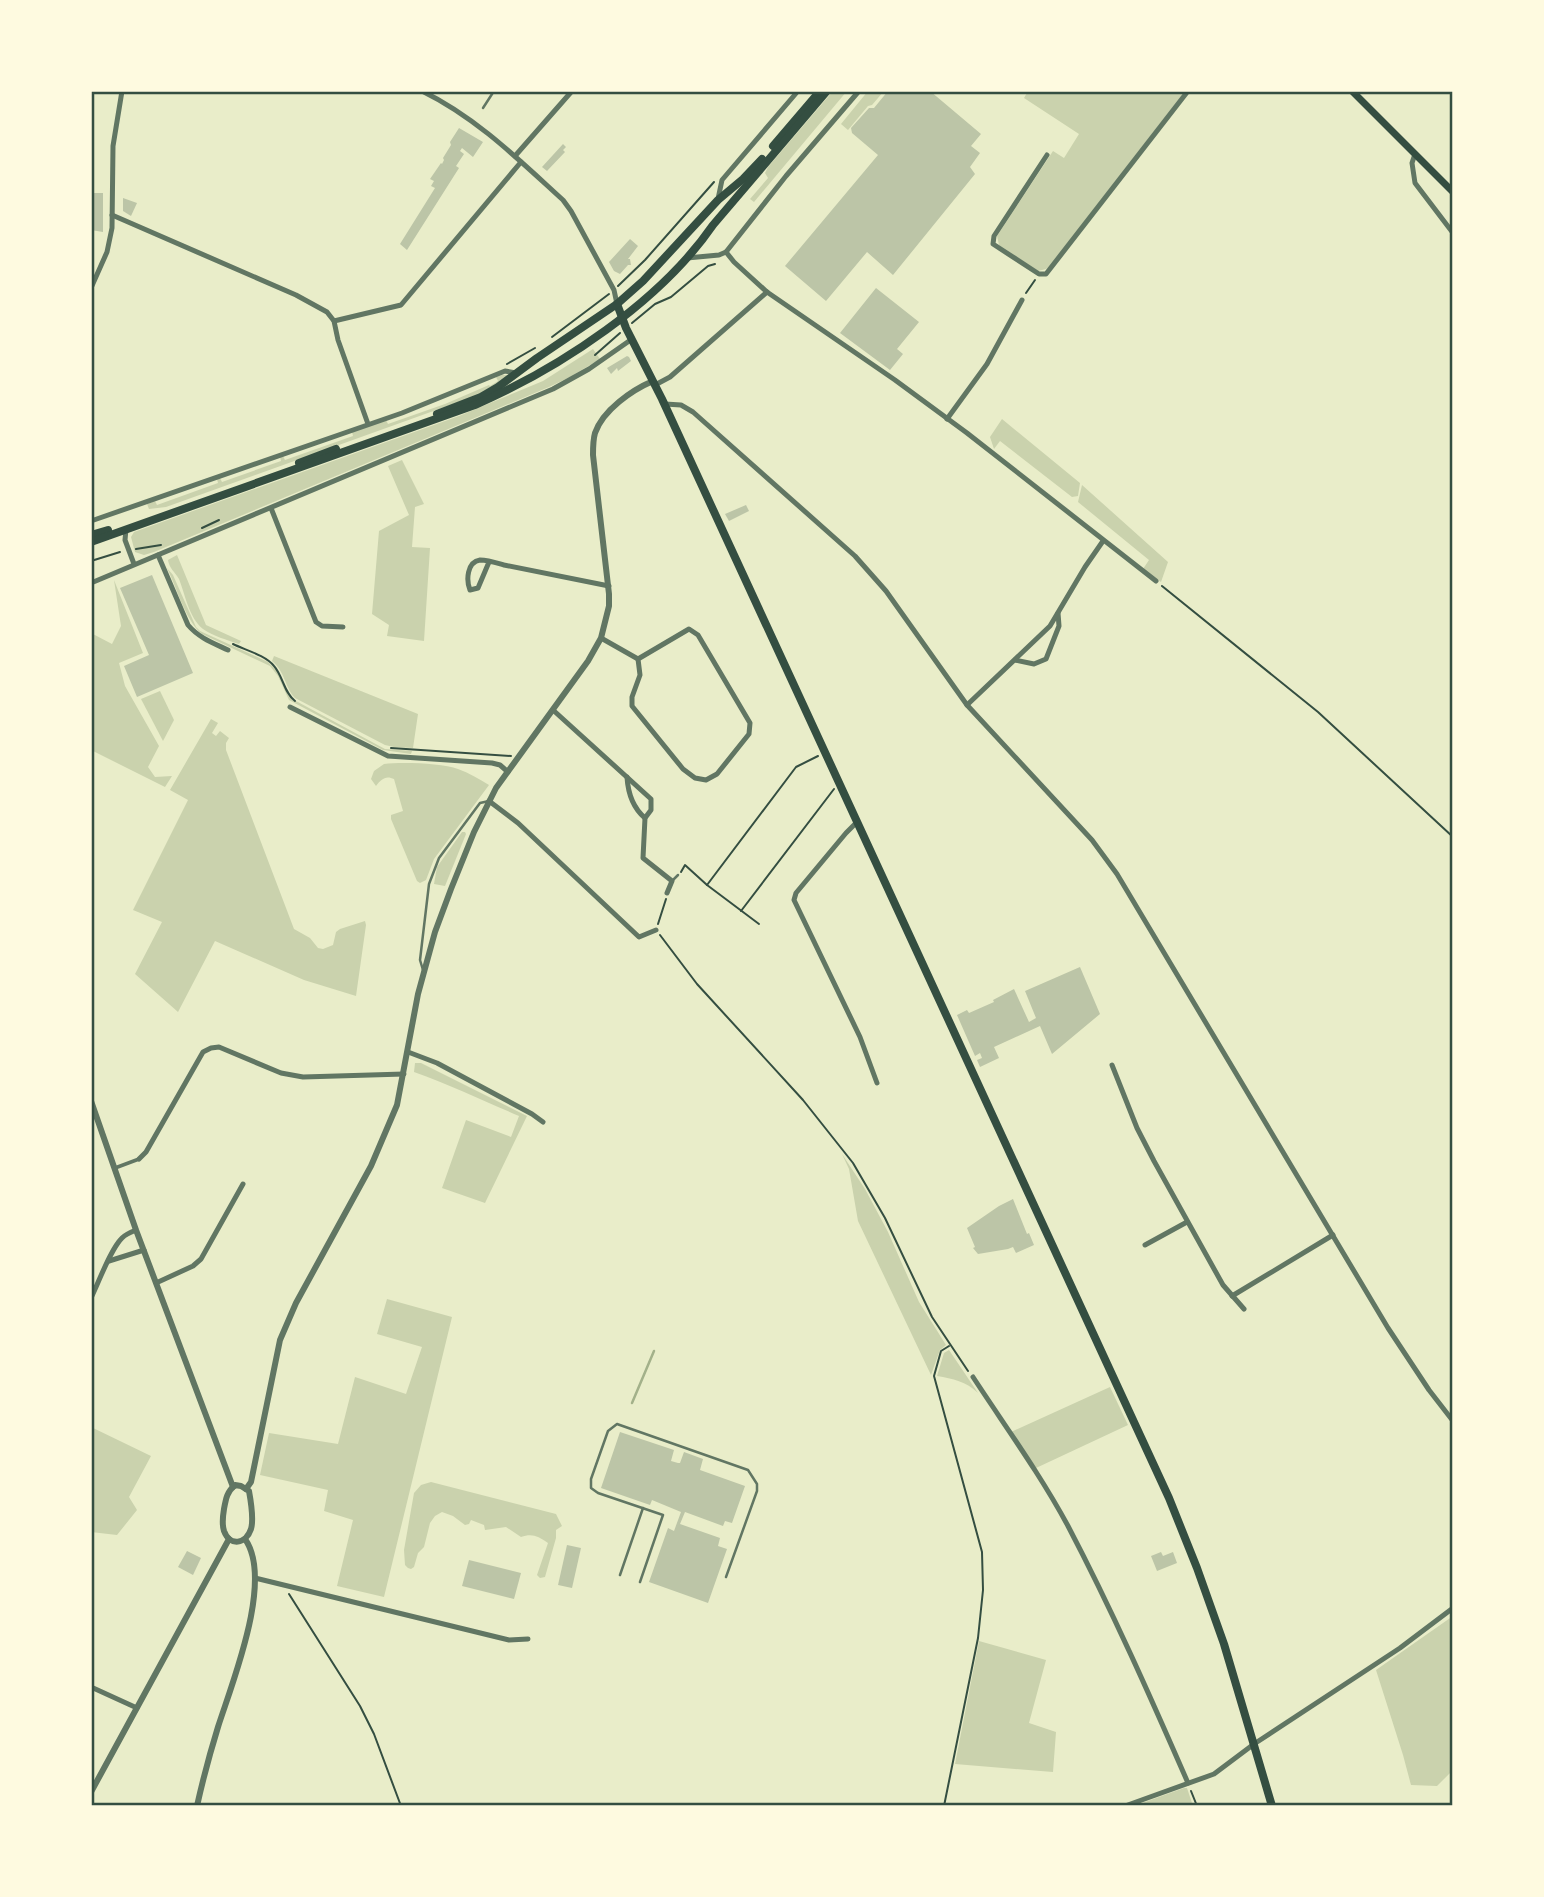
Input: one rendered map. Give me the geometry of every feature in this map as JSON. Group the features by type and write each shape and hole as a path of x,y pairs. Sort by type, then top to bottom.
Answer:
{"main road":[{"path":"91,535 481,397 618,304 718,200 753,169 820,91"},
{"path":"91,541 475,405 547,370 622,318 649,295 698,246 827,91"},
{"path":"1352,91 1453,192"},
{"path":"618,304 632,340 665,404 1169,1497 1216,1619 1272,1806"}],"street":[{"path":"91,288 107,251 112,228 113,146 122,91"},
{"path":"422,91 475,120 567,205 614,290 618,304"},
{"path":"515,156 572,91"},
{"path":"718,200 722,180 798,91"},
{"path":"685,259 726,252 786,176 859,91"},
{"path":"1047,155 994,236 993,244 1039,274 1046,274 1188,91"},
{"path":"1415,155 1412,163 1415,183 1453,233"},
{"path":"334,321 401,305 522,162"},
{"path":"113,215 296,295 327,312 334,321 338,340 368,424"},
{"path":"726,252 767,292 947,419 1156,581"},
{"path":"246,1489 251,1482 280,1340 296,1303 383,1142 397,1105 418,993 447,900 489,801 580,675 601,638 609,606 609,586 593,439 601,420 642,386 670,377 767,292"},
{"path":"947,419 987,364 1022,300"},
{"path":"91,583 553,389 632,340"},
{"path":"91,521 440,399 505,371 519,373"},
{"path":"665,404 681,405 693,412 855,556 886,591 967,705 1092,840 1117,874 1409,1361 1453,1421"},
{"path":"271,508 316,622 322,626 343,627"},
{"path":"126,529 125,540 134,565"},
{"path":"967,705 1049,626 1103,541"},
{"path":"158,555 188,625 205,640 228,650"},
{"path":"489,562 478,588 470,590 467,585 468,571 480,560 609,586"},
{"path":"1015,660 1034,664 1046,659 1059,626 1058,612"},
{"path":"689,629 698,635 750,723 749,734 717,774 706,780 695,778 683,769 632,706 632,697 640,675 638,659 689,629"},
{"path":"601,638 638,659"},
{"path":"290,707 388,756 492,763 508,772"},
{"path":"553,710 651,799 651,810 645,818 643,858 671,881 667,893"},
{"path":"627,777 628,791 634,807 645,818"},
{"path":"489,801 518,823 639,937 656,930"},
{"path":"857,822 796,893 794,900 860,1037 877,1083"},
{"path":"114,1168 139,1159 146,1152 203,1052 211,1048 219,1047 282,1073 303,1077 404,1074"},
{"path":"408,1052 437,1063 543,1122"},
{"path":"1112,1065 1137,1128 1187,1222 1223,1285 1244,1309"},
{"path":"91,1101 136,1230 233,1487"},
{"path":"156,1283 193,1266 201,1259 243,1184"},
{"path":"1145,1245 1187,1222"},
{"path":"91,1298 113,1250 124,1236 136,1230"},
{"path":"1232,1296 1332,1235"},
{"path":"109,1261 144,1250"},
{"path":"973,1377 1067,1525 1127,1644 1188,1783"},
{"path":"241,1486 246,1489 250,1498 252,1522 245,1539 235,1543 224,1530 223,1515 227,1493 233,1487 241,1486"},
{"path":"91,1792 229,1539"},
{"path":"197,1806 252,1611 255,1578 252,1550 245,1539"},
{"path":"255,1578 509,1640 528,1639"},
{"path":"1125,1806 1214,1774 1254,1744 1400,1648 1453,1608"},
{"path":"91,1687 137,1708"}],"lane":[{"path":"483,108 494,91"},
{"path":"424,971 420,960 429,884 439,858 480,803 489,801"},
{"path":"671,881 678,875"},
{"path":"640,1582 663,1515 598,1493 592,1488 591,1479 608,1432 617,1424 748,1470 757,1484 757,1491 726,1577"},
{"path":"620,1575 643,1508"}],"path":[{"path":"614,290 645,260 714,183"},
{"path":"1022,300 1039,274"},
{"path":"91,561 128,550 155,546"},
{"path":"1156,581 1318,712 1453,838"},
{"path":"225,640 272,663 291,699 303,705"},
{"path":"388,748 508,755 519,758"},
{"path":"707,885 796,767 825,753"},
{"path":"741,911 839,783"},
{"path":"678,875 685,864 707,885 759,924"},
{"path":"667,893 656,930 697,984 803,1100 853,1163 885,1218 921,1296 950,1346 973,1377"},
{"path":"944,1806 978,1638 983,1590 982,1552 934,1376 942,1351 950,1346"},
{"path":"284,1586 360,1706 374,1734 401,1806"},
{"path":"1188,1783 1197,1806"}],"green space":[{"path":"833,91 847,91 754,202 750,199 768,178 765,173 768,167"},
{"path":"868,91 884,91 848,130 841,124"},
{"path":"1028,91 1185,91 1049,267 1038,271 999,245 997,236 1053,151 1064,158 1079,134 1024,98"},
{"path":"593,349 600,359 549,387 154,552 144,555 135,552 131,537 134,532 459,416 543,381"},
{"path":"509,375 478,395 166,507 149,509 147,504 155,501 157,505 218,483 217,479 220,478 222,482 281,461 280,457 283,456 285,460 353,436 352,432 386,420 388,424 445,404 490,386 498,381 496,377"},
{"path":"1002,419 1080,483 1078,496 1072,497 1000,441 994,449 990,437"},
{"path":"402,460 424,504 415,507 412,547 430,548 424,641 387,636 389,625 372,614 379,531 409,515 388,466"},
{"path":"1082,485 1168,562 1161,582 1143,569 1149,560 1078,502"},
{"path":"177,555 206,625 241,641 239,644 203,629 194,619 179,579 168,560"},
{"path":"167,568 200,631 268,662 279,673 287,693 296,701 385,749 412,751 411,754 383,750 289,700 278,676 270,666 202,634 196,628 186,612"},
{"path":"114,580 143,653 119,663 125,686 159,746 148,767 155,777 172,776 165,787 91,750 91,633 112,644 121,626"},
{"path":"274,656 418,714 413,748 385,745 295,698 272,661"},
{"path":"160,691 174,720 163,741 141,699"},
{"path":"211,719 218,723 212,733 216,736 220,731 229,738 226,750 294,929 323,949 333,945 336,932 340,929 365,921 356,996 304,980 215,941 178,1012 135,974 162,922 133,910 188,800 170,790"},
{"path":"384,764 442,765 466,772 489,785 434,859 426,880 420,883 391,819 391,815 403,811 394,779 384,778 376,786 371,779 374,771"},
{"path":"462,832 466,834 445,886 434,884 437,867"},
{"path":"415,1063 421,1063 527,1116 485,1203 442,1188 466,1120 511,1137 519,1116 414,1072"},
{"path":"842,1154 865,1189 888,1232 919,1302 946,1345 940,1350 931,1375 858,1221 849,1169"},
{"path":"387,1299 452,1317 384,1597 337,1586 353,1520 324,1511 328,1490 260,1475 269,1433 338,1444 355,1377 406,1394 422,1347 377,1334"},
{"path":"949,1350 978,1393 964,1383 937,1376 944,1353"},
{"path":"1110,1387 1128,1425 1036,1468 1011,1432"},
{"path":"91,1427 151,1456 129,1497 137,1510 117,1535 91,1532"},
{"path":"431,1482 556,1514 562,1526 556,1530 545,1577 540,1578 537,1575 548,1543 532,1535 521,1537 506,1527 485,1530 484,1525 471,1520 465,1525 442,1512 430,1523 424,1547 418,1553 414,1567 408,1568 405,1565 404,1550 414,1493 421,1485"},
{"path":"1453,1616 1453,1770 1437,1786 1411,1785 1376,1670"},
{"path":"979,1641 1046,1660 1029,1723 1056,1732 1053,1772 955,1764"},
{"path":"1187,1788 1193,1806 1134,1806"}],"building":[{"path":"888,91 930,91 981,134 971,146 980,153 970,167 975,174 893,275 867,252 826,301 785,266 878,155 852,133 851,128 869,108 874,108"},
{"path":"459,128 483,142 473,157 462,148 460,151 464,154 456,166 459,168 407,250 400,244 435,188 431,186 434,181 430,179 442,164 450,142"},
{"path":"563,144 566,147 563,150 565,152 547,171 542,167"},
{"path":"91,193 103,193 103,232 91,230"},
{"path":"123,198 137,203 131,216 123,211"},
{"path":"630,239 638,246 628,259 631,265 620,274 614,271 609,262"},
{"path":"876,288 919,322 897,349 903,354 890,370 840,333"},
{"path":"627,356 631,361 611,374 607,368"},
{"path":"746,505 749,511 729,521 725,514"},
{"path":"152,575 193,673 137,697 124,666 149,655 120,588"},
{"path":"1080,967 1100,1014 1052,1054 1040,1026 994,1047 999,1058 980,1067 977,1060 982,1058 980,1053 975,1056 957,1015 994,1002 993,1000 1014,989 1029,1022 1036,1018 1025,991"},
{"path":"1013,1199 1034,1245 1016,1253 1013,1247 978,1254 973,1248 975,1247 967,1228"},
{"path":"620,1432 674,1450 671,1461 680,1463 684,1452 703,1459 700,1470 745,1486 732,1523 725,1521 723,1526 685,1512 680,1524 720,1538 718,1546 727,1549 708,1603 649,1582 668,1528 674,1531 681,1512 652,1500 650,1505 601,1488"},
{"path":"567,1545 581,1548 572,1588 558,1585"},
{"path":"187,1551 201,1558 193,1575 178,1567"},
{"path":"1161,1552 1163,1556 1173,1552 1177,1563 1157,1571 1151,1556"},
{"path":"469,1560 521,1573 514,1599 462,1586"}],"waterway":[{"path":"632,1403 654,1351"}]}
